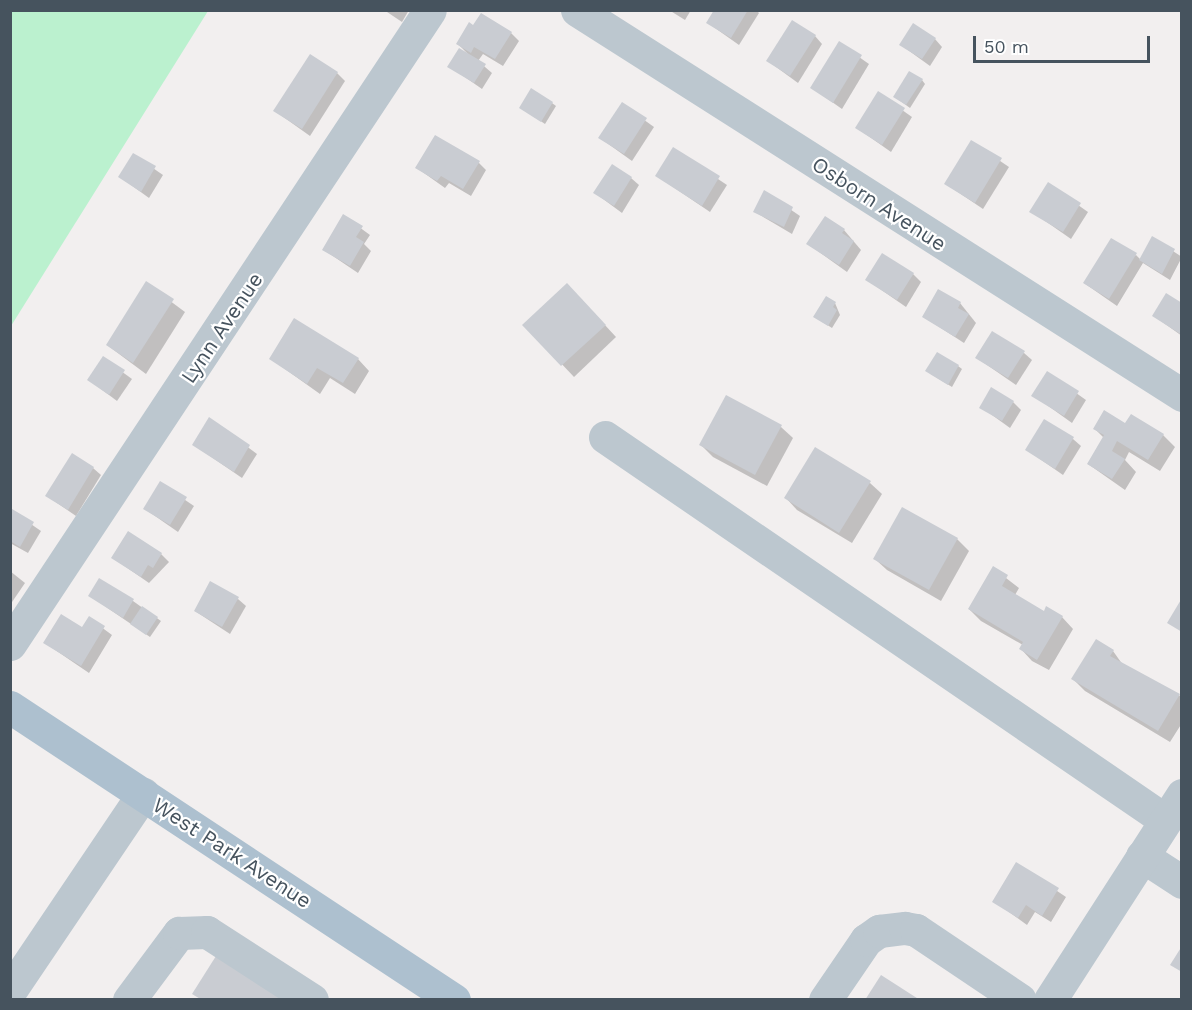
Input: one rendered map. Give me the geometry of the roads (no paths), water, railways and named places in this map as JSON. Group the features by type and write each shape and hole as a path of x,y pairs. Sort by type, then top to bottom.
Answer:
{"main road":[{"name":"West Park Avenue","path":"10,707 449,998"}],"street":[{"name":"Lynn Avenue","path":"10,644 430,10"},
{"name":"Osborn Avenue","path":"577,10 1182,395"},
{"path":"605,437 1173,808 1050,999"},
{"path":"10,992 143,794"},
{"path":"1142,856 1182,882"},
{"path":"825,999 866,940 879,931 905,928 916,930 1020,999"},
{"path":"129,999 179,933 207,932 312,999"}]}
